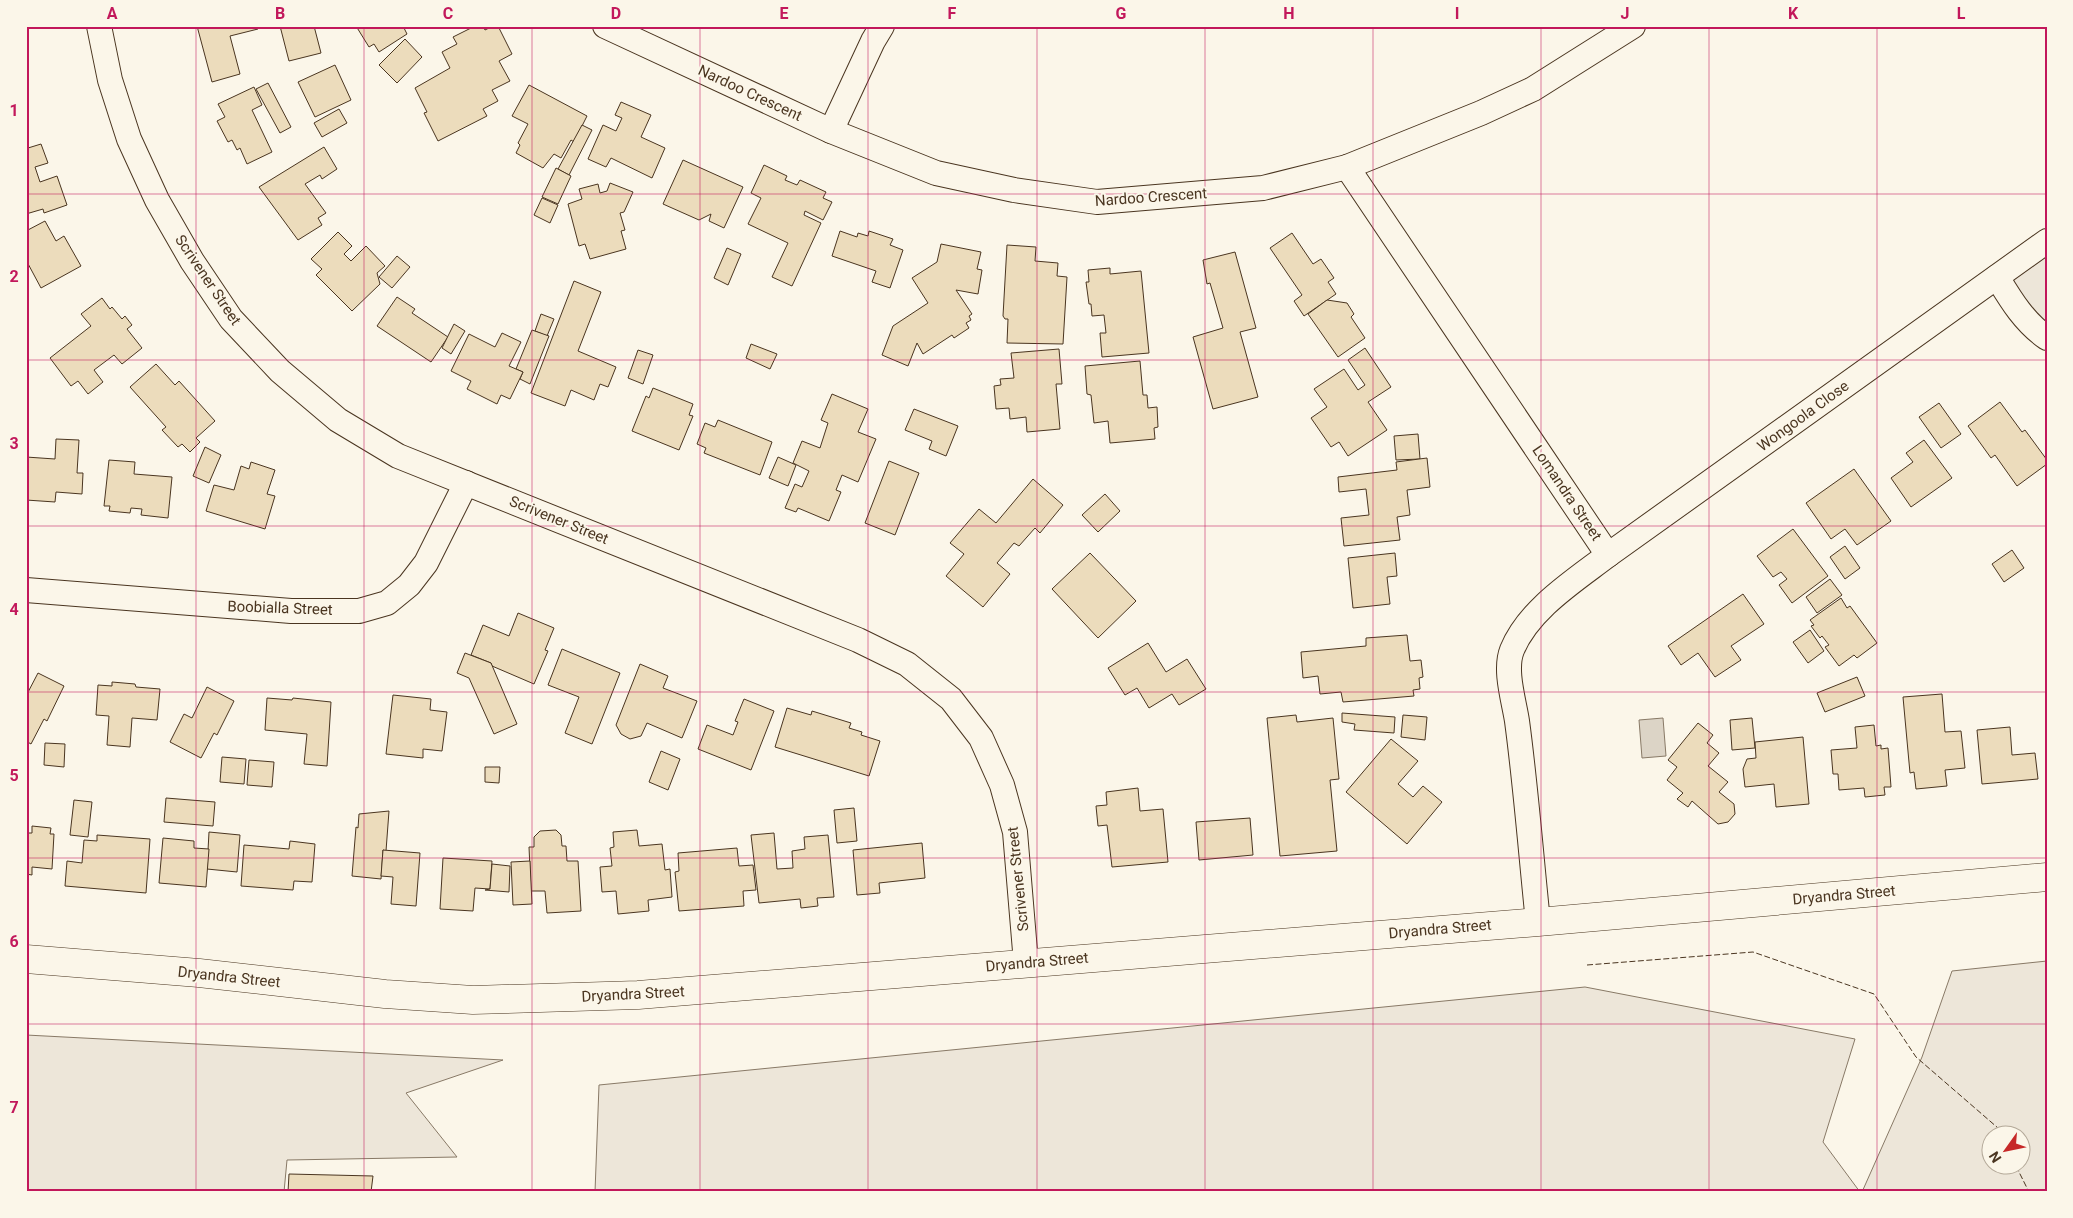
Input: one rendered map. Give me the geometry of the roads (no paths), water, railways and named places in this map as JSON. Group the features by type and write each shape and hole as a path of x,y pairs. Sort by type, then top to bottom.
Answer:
{"street":[{"name":"Scrivener Street","path":"99,26 110,80 129,139 158,200 192,261 231,319 280,371 338,420 398,456 858,640 907,664 951,699 981,738 1002,785 1015,832 1026,963"},
{"name":"Nardoo Crescent","path":"605,26 831,131 936,173 1014,190 1097,202 1263,188 1347,167 1482,113 1533,89 1633,26"},
{"path":"831,131 873,41 882,26"},
{"name":"Lomandra Street","path":"1347,167 1608,555 1554,598 1527,625 1512,652 1510,683 1517,721 1538,922"},
{"name":"Wongoola Close","path":"1608,555 2047,241"},
{"path":"1997,277 2013,304 2034,329 2047,338"},
{"name":"Boobialla Street","path":"26,590 292,611 359,612 387,603 408,585 426,563 466,483"},
{"name":"Dryandra Street","path":"26,960 199,973 385,994 473,1000 638,995 1538,922 2047,877"}]}
